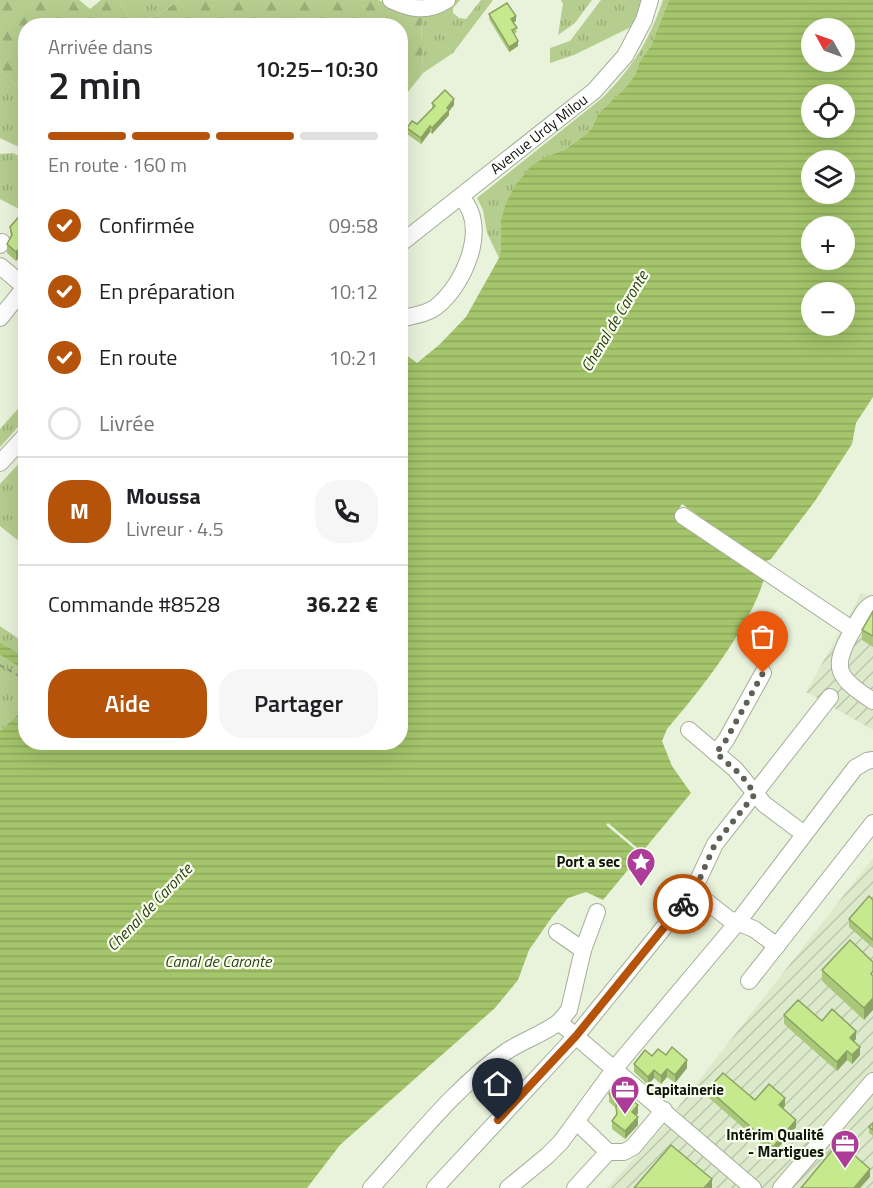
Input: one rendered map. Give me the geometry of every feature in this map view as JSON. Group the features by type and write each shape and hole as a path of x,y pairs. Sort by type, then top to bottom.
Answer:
{"street":[{"path":"391,0 418,10 431,8 447,0"},
{"name":"Avenue Urdy Milou","path":"408,238 594,91 625,56 644,20 650,0"},
{"path":"408,317 432,310 446,298 459,281 472,248 474,231 470,208 461,196"},
{"path":"0,266 18,280"},
{"path":"0,318 18,295"},
{"path":"0,463 18,444"},
{"path":"683,516 853,630"},
{"path":"873,604 866,609 841,652 840,670 849,685 873,700"},
{"path":"716,753 726,740 763,673"},
{"path":"435,1188 576,1036 693,891 715,844 830,697"},
{"path":"689,730 741,775 764,804 804,834"},
{"path":"508,1188 547,1156 577,1122 615,1068 737,923 855,768 873,760"},
{"path":"749,981 873,823"},
{"path":"693,891 737,923 754,929 777,946"},
{"path":"371,1188 454,1096 507,1051 550,1029 569,1010 583,950 597,912"},
{"path":"557,932 583,950"},
{"path":"559,1022 753,1188"},
{"path":"782,1188 873,1081"},
{"path":"577,1122 608,1152 624,1152 670,1115"},
{"path":"575,1188 608,1152"}],"path":[{"path":"0,665 18,675"}],"shaded area":[{"path":"861,594 873,595 873,730 806,692"},
{"path":"873,858 873,1188 607,1188 660,1130"}],"green space":[{"path":"0,0 79,0 90,9 101,0 119,0 130,18 18,18 18,88 0,69"},
{"path":"119,0 180,0 155,17 130,18"},
{"path":"180,0 378,0 421,17 423,73 408,92 408,18 147,18 155,17"},
{"path":"454,0 460,0 453,8 453,13 459,18 466,19 481,0 493,0 453,53 423,73 421,17 444,9"},
{"path":"561,0 592,0 575,23 558,35 563,4"},
{"path":"601,0 643,0 633,26 574,55 550,63 550,48 570,41"},
{"path":"663,0 669,0 651,46 640,61 635,75 598,114 592,128 586,134 566,149 545,157 501,220 499,258 487,233 483,210 477,198 612,88 638,54 652,29"},
{"path":"0,69 18,88 18,147 0,138"},
{"path":"13,153 18,156 18,208 0,199 0,154"},
{"path":"18,409 18,427 0,447 0,429"},
{"path":"18,464 18,540 0,526 0,484"},
{"path":"0,626 18,638 18,653 0,642"},
{"path":"0,655 18,665 18,714 0,731"}],"water":[{"name":"Canal de Caronte","path":"669,0 873,0 873,397 856,423 852,444 815,501 771,559 764,562 682,504 675,514 764,579 748,617 736,638 709,677 667,729 662,741 672,766 691,793 642,852 608,823 606,825 641,854 603,900 586,892 568,898 529,950 518,980 495,1008 340,1145 307,1188 0,1188 0,731 18,714 18,750 408,750 408,356 417,363 439,345 466,317 499,258 501,220 506,203 515,186 530,167 545,157 566,149 586,134 592,128 598,114 635,75 640,61 651,46"},
{"path":"0,642 18,653 18,666 0,655"}],"building":[{"path":"507,3 516,16 511,19 517,28 512,30 518,41 509,47 489,14"},
{"path":"445,90 454,99 447,108 449,110 432,128 430,126 421,138 408,127 412,121 417,124 435,106 432,103"},
{"path":"18,218 18,250 16,252 7,244 12,235 10,227"},
{"path":"873,611 873,636 862,630"},
{"path":"869,896 873,900 873,940 849,919"},
{"path":"850,940 873,962 871,974 873,976 873,998 864,1008 822,970"},
{"path":"798,1000 822,1021 832,1009 856,1031 850,1038 860,1047 852,1055 847,1051 837,1062 784,1015"},
{"path":"672,1047 687,1060 675,1075 667,1069 661,1076 654,1070 648,1077 634,1064 645,1050 652,1056 658,1049 666,1055"},
{"path":"723,1073 755,1100 769,1084 785,1098 779,1105 796,1120 773,1147 708,1089"},
{"path":"620,1080 635,1093 630,1099 638,1105 632,1112 638,1117 625,1131 612,1121 617,1114 617,1101 609,1094"},
{"path":"671,1145 712,1179 704,1188 634,1188"},
{"path":"843,1145 870,1169 854,1188 801,1188 835,1147"}],"way so far":[{"path":"683,904 697,885 715,844 755,794 741,775 716,753 722,747 763,673"}],"place":[{"name":"Port a sec","path":"641,888"},
{"name":"Capitainerie","path":"625,1116"},
{"name":"Intérim Qualité - Martigues","path":"845,1170"}],"route":[{"path":"498,1120 576,1036 683,904"}],"water label":[{"name":"Chenal de Caronte","path":"614,321"},
{"name":"Chenal de Caronte","path":"149,907"}]}
